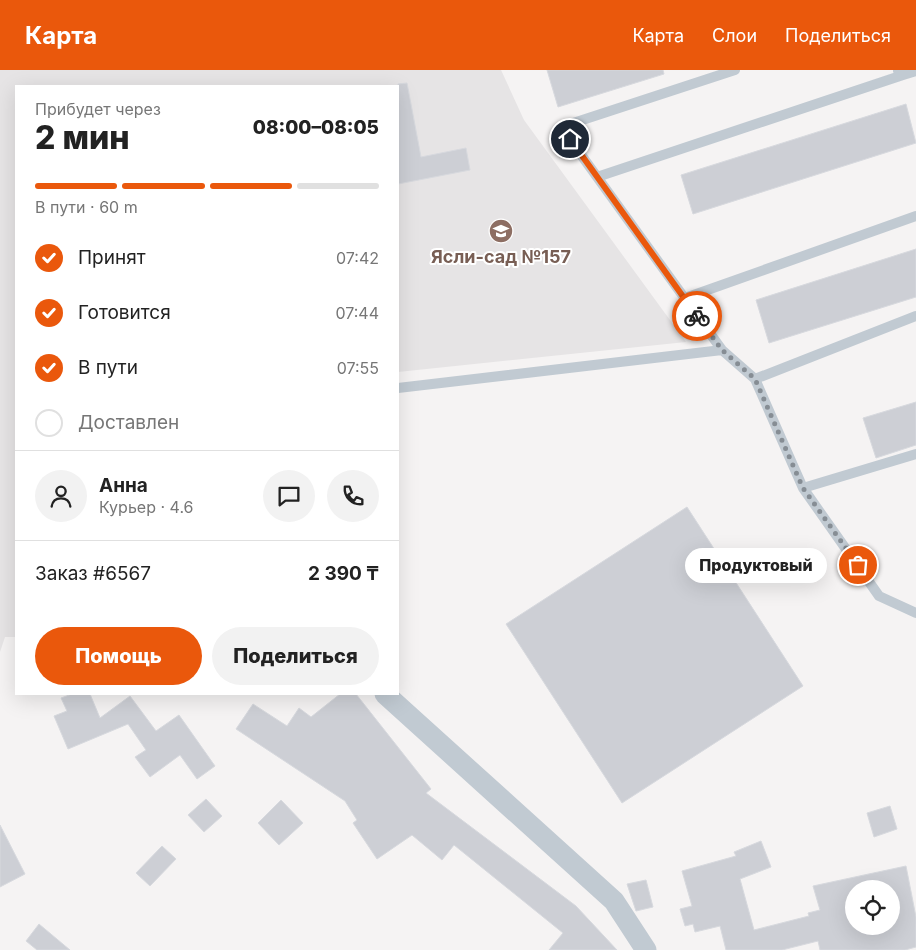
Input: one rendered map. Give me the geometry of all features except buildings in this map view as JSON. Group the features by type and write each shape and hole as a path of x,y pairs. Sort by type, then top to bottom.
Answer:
{"street":[{"path":"386,695 614,901 646,950"}],"lane":[{"path":"735,70 561,127 722,350 755,379 803,488 879,596 916,613"},
{"path":"597,177 900,72 916,71"},
{"path":"685,298 916,216"},
{"path":"755,379 916,316"},
{"path":"399,388 722,350"},
{"path":"803,488 916,454"}],"shaded area":[{"name":"Ясли-сад №157","path":"0,70 501,70 524,120 686,342 399,372 399,85 15,85 15,637 5,637 0,652"}],"way so far":[{"path":"697,316 722,350 755,379 803,488 858,565"}],"place":[{"name":"Ясли-сад №157","path":"501,231"},
{"name":"Продуктовый","path":"858,565"}],"route":[{"path":"570,139 697,316"}]}
